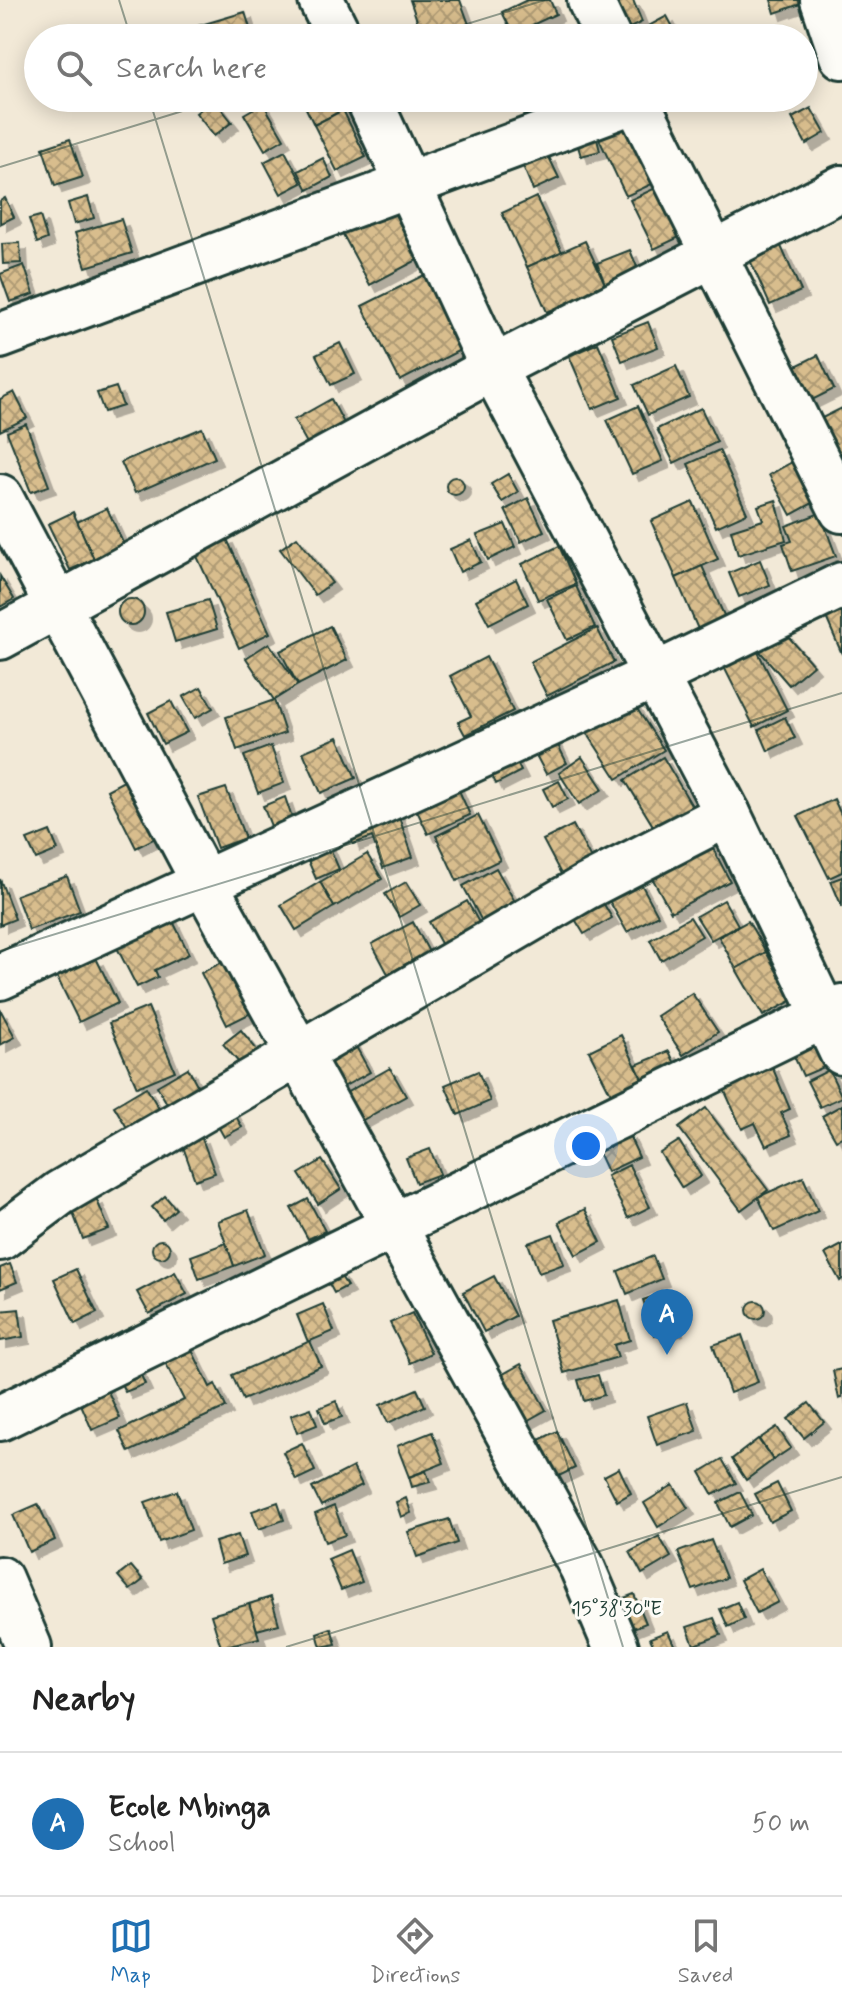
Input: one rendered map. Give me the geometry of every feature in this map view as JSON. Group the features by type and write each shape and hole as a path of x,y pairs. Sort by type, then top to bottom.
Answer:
{"street":[{"path":"321,0 333,24"},
{"path":"590,0 601,24"},
{"path":"0,1418 393,1226 836,1025 656,675 493,368 375,112"},
{"path":"0,336 602,112"},
{"path":"644,112 842,510"},
{"path":"0,637 493,368 842,188"},
{"path":"0,497 204,882 582,1567 616,1647"},
{"path":"0,977 656,675 842,585"},
{"path":"0,1238 60,1193 584,888 728,814"},
{"path":"0,1579 29,1647"}],"building":[{"path":"410,0 460,0 469,24 418,24"},
{"path":"527,0 550,0 556,14 534,24 508,24 502,12"},
{"path":"607,0 633,0 642,22 618,24"},
{"path":"771,0 809,0 809,1 775,13"},
{"path":"245,12 249,24 204,24"},
{"path":"667,16 671,24 652,24"},
{"path":"224,112 232,122 214,136 196,113"},
{"path":"268,112 284,139 265,150 244,114"},
{"path":"308,112 339,112 314,125"},
{"path":"344,112 366,157 337,171 314,125"},
{"path":"803,112 813,112 825,133 806,144 792,118"},
{"path":"638,120 665,178 626,196 599,139"},
{"path":"594,127 600,151 581,156 574,133"},
{"path":"70,139 83,177 55,186 43,148"},
{"path":"285,151 302,183 281,194 264,162"},
{"path":"548,155 559,178 533,190 523,166"},
{"path":"323,158 332,177 308,190 298,171"},
{"path":"664,184 688,233 654,249 630,200"},
{"path":"88,197 94,218 74,224 68,203"},
{"path":"536,197 562,252 527,267 502,213"},
{"path":"5,198 14,217 0,224 0,201"},
{"path":"387,200 419,259 370,285 339,227"},
{"path":"40,216 47,239 37,243 29,219"},
{"path":"121,219 132,253 86,267 75,233"},
{"path":"585,241 606,286 547,312 527,267"},
{"path":"20,243 21,263 3,264 2,244"},
{"path":"780,244 801,291 770,305 749,258"},
{"path":"630,250 639,272 606,286 597,263"},
{"path":"24,265 34,294 10,302 0,274"},
{"path":"424,275 462,349 400,381 362,306"},
{"path":"648,322 658,347 622,361 612,336"},
{"path":"340,343 355,374 331,385 316,355"},
{"path":"598,343 621,397 592,409 569,356"},
{"path":"818,355 834,389 812,400 796,366"},
{"path":"676,366 689,397 648,415 634,385"},
{"path":"116,387 123,406 104,412 97,393"},
{"path":"14,392 27,418 0,431 0,399"},
{"path":"331,399 345,425 308,445 294,420"},
{"path":"638,406 663,461 632,474 607,420"},
{"path":"701,408 717,442 674,463 657,429"},
{"path":"842,408 842,460 822,418"},
{"path":"26,424 49,486 31,492 7,432"},
{"path":"202,428 215,458 135,493 121,462"},
{"path":"719,450 747,513 716,527 688,464"},
{"path":"801,457 824,497 791,515 769,475"},
{"path":"508,474 518,492 502,502 491,484"},
{"path":"455,477 464,486 455,495 446,486"},
{"path":"528,498 544,531 521,542 505,510"},
{"path":"776,500 786,540 738,555 731,530 763,520 758,506"},
{"path":"693,502 718,559 676,578 651,521"},
{"path":"107,508 124,545 94,559 77,522"},
{"path":"73,512 94,559 70,570 48,524"},
{"path":"820,513 836,556 792,571 783,544 792,541 786,526"},
{"path":"505,524 515,547 488,560 477,535"},
{"path":"226,537 270,633 239,648 195,552"},
{"path":"297,537 332,583 315,595 280,549"},
{"path":"471,540 481,562 460,572 450,549"},
{"path":"559,546 576,584 538,600 522,564"},
{"path":"760,560 770,585 739,597 729,573"},
{"path":"702,566 727,622 700,634 676,578"},
{"path":"0,576 14,599 0,607"},
{"path":"516,579 528,604 489,624 476,600"},
{"path":"576,586 595,627 567,640 547,599"},
{"path":"131,599 140,603 144,612 140,621 131,625 122,621 118,612 122,603"},
{"path":"208,600 217,629 175,642 166,612"},
{"path":"842,607 842,654 825,615"},
{"path":"330,626 347,660 298,685 280,651"},
{"path":"597,628 614,662 547,696 530,662"},
{"path":"781,628 813,665 789,685 757,648"},
{"path":"269,643 298,685 274,700 246,658"},
{"path":"754,644 787,710 754,727 721,661"},
{"path":"486,657 513,711 465,735 458,722 471,716 450,676"},
{"path":"201,687 213,708 195,718 183,697"},
{"path":"628,695 664,750 617,779 582,725"},
{"path":"274,700 285,733 237,750 226,717"},
{"path":"171,701 187,732 163,744 148,713"},
{"path":"785,717 795,738 768,751 759,730"},
{"path":"551,731 567,763 546,774 529,742"},
{"path":"338,737 356,778 321,793 303,752"},
{"path":"271,746 284,783 258,793 244,756"},
{"path":"510,749 521,771 496,784 485,761"},
{"path":"582,757 603,789 579,804 559,773"},
{"path":"663,757 692,806 655,829 625,780"},
{"path":"133,776 163,834 136,848 107,790"},
{"path":"453,777 470,815 428,834 410,796"},
{"path":"559,781 568,799 552,807 543,789"},
{"path":"226,788 245,838 217,848 198,797"},
{"path":"285,797 292,818 271,826 263,806"},
{"path":"834,799 842,817 842,872 829,878 798,816"},
{"path":"396,809 413,857 383,868 372,837 353,844 347,826"},
{"path":"478,815 500,860 457,881 436,836"},
{"path":"573,825 592,861 562,876 543,840"},
{"path":"50,831 58,850 36,859 27,840"},
{"path":"706,835 730,881 671,912 646,867"},
{"path":"326,839 339,869 316,879 303,849"},
{"path":"367,854 382,879 334,907 320,882"},
{"path":"496,868 518,907 484,925 463,886"},
{"path":"67,876 80,911 29,930 16,895"},
{"path":"842,877 842,907 831,881"},
{"path":"0,879 15,919 0,925"},
{"path":"639,880 658,915 627,932 607,897"},
{"path":"320,882 334,907 296,930 281,905"},
{"path":"406,882 420,905 399,917 385,894"},
{"path":"598,894 612,918 584,934 570,911"},
{"path":"724,900 738,925 711,940 696,916"},
{"path":"467,901 482,928 444,949 429,922"},
{"path":"169,913 189,954 155,970 158,977 137,987 113,940"},
{"path":"690,917 702,936 661,960 650,940"},
{"path":"748,921 766,952 736,969 719,937"},
{"path":"413,922 429,952 388,974 372,944"},
{"path":"766,952 793,1000 763,1016 736,969"},
{"path":"96,958 118,1003 79,1022 57,977"},
{"path":"226,960 253,1012 227,1025 201,973"},
{"path":"692,993 718,1032 683,1055 657,1016"},
{"path":"148,1007 175,1071 137,1087 109,1023"},
{"path":"0,1009 15,1037 0,1045"},
{"path":"241,1030 262,1056 245,1070 223,1044"},
{"path":"621,1035 643,1081 612,1096 589,1051"},
{"path":"353,1041 370,1072 343,1087 325,1056"},
{"path":"818,1041 829,1065 803,1076 792,1052"},
{"path":"669,1051 676,1066 643,1081 636,1065"},
{"path":"771,1064 790,1109 781,1113 791,1135 766,1146 755,1123 742,1129 722,1085"},
{"path":"188,1068 201,1092 170,1109 157,1086"},
{"path":"390,1068 406,1096 361,1121 346,1093"},
{"path":"829,1070 842,1097 820,1107 807,1081"},
{"path":"478,1071 490,1101 458,1115 445,1085"},
{"path":"146,1087 161,1112 129,1131 114,1106"},
{"path":"842,1105 842,1137 836,1140 822,1116"},
{"path":"706,1108 768,1190 741,1210 679,1128"},
{"path":"232,1109 242,1127 224,1137 214,1119"},
{"path":"628,1133 639,1157 607,1172 596,1148"},
{"path":"201,1136 215,1173 195,1180 182,1144"},
{"path":"679,1141 701,1176 682,1188 660,1153"},
{"path":"430,1149 440,1174 416,1183 406,1158"},
{"path":"322,1160 341,1189 318,1204 299,1174"},
{"path":"629,1165 650,1207 628,1218 607,1176"},
{"path":"803,1177 818,1211 774,1231 758,1197"},
{"path":"165,1196 176,1209 163,1220 152,1207"},
{"path":"96,1198 109,1229 83,1239 71,1208"},
{"path":"308,1199 325,1231 308,1239 291,1208"},
{"path":"585,1209 601,1242 576,1255 559,1222"},
{"path":"248,1210 265,1254 234,1266 218,1221"},
{"path":"553,1234 564,1264 539,1273 528,1243"},
{"path":"161,1240 170,1249 161,1258 152,1249"},
{"path":"226,1243 234,1266 199,1279 191,1256"},
{"path":"842,1245 842,1279 840,1281 825,1254"},
{"path":"653,1256 662,1279 627,1294 618,1271"},
{"path":"10,1264 17,1282 0,1289 0,1268"},
{"path":"76,1269 97,1313 75,1324 54,1279"},
{"path":"175,1272 187,1294 149,1314 137,1292"},
{"path":"339,1273 347,1286 334,1293 327,1280"},
{"path":"494,1276 515,1316 484,1332 463,1292"},
{"path":"664,1293 676,1328 655,1335 643,1300"},
{"path":"619,1300 630,1340 614,1345 618,1357 564,1373 549,1320"},
{"path":"756,1301 765,1310 756,1319 747,1310"},
{"path":"323,1304 334,1331 308,1342 297,1315"},
{"path":"19,1309 23,1337 0,1341 0,1311"},
{"path":"412,1313 431,1353 410,1363 390,1323"},
{"path":"742,1335 758,1382 730,1393 713,1345"},
{"path":"187,1340 210,1387 215,1384 226,1407 129,1452 119,1431 184,1400 160,1352"},
{"path":"310,1341 321,1366 243,1400 232,1375"},
{"path":"134,1360 145,1384 125,1392 114,1369"},
{"path":"521,1364 546,1410 523,1423 498,1377"},
{"path":"842,1369 842,1398 839,1399 833,1371"},
{"path":"598,1375 604,1395 584,1401 578,1380"},
{"path":"101,1376 120,1418 92,1430 74,1388"},
{"path":"417,1389 425,1406 388,1423 380,1405"},
{"path":"336,1401 342,1417 325,1423 319,1408"},
{"path":"687,1402 697,1431 657,1445 647,1416"},
{"path":"809,1403 824,1422 804,1438 788,1419"},
{"path":"311,1408 317,1425 297,1433 291,1415"},
{"path":"777,1427 791,1448 773,1460 759,1439"},
{"path":"557,1431 575,1468 553,1479 535,1442"},
{"path":"432,1432 444,1463 409,1477 397,1446"},
{"path":"758,1439 773,1460 746,1480 732,1459"},
{"path":"302,1443 315,1471 296,1480 283,1452"},
{"path":"722,1459 736,1483 713,1495 700,1472"},
{"path":"353,1467 362,1485 321,1506 312,1488"},
{"path":"619,1468 631,1493 617,1501 604,1476"},
{"path":"426,1471 430,1482 412,1487 409,1477"},
{"path":"777,1483 791,1511 770,1522 755,1494"},
{"path":"673,1485 688,1508 658,1527 644,1503"},
{"path":"177,1491 191,1530 159,1542 145,1502"},
{"path":"740,1492 752,1515 730,1527 718,1503"},
{"path":"406,1498 411,1513 401,1517 396,1502"},
{"path":"278,1502 284,1520 259,1529 252,1511"},
{"path":"38,1504 55,1540 29,1552 13,1515"},
{"path":"334,1506 345,1535 325,1542 315,1514"},
{"path":"449,1519 457,1543 417,1557 408,1532"},
{"path":"238,1535 245,1556 221,1564 215,1542"},
{"path":"659,1536 671,1557 642,1574 630,1552"},
{"path":"711,1540 726,1578 693,1590 678,1552"},
{"path":"349,1550 362,1582 341,1590 328,1559"},
{"path":"131,1566 143,1580 130,1590 118,1576"},
{"path":"760,1569 778,1602 757,1613 740,1580"},
{"path":"634,1594 646,1623 628,1630 616,1601"},
{"path":"271,1597 279,1624 257,1630 249,1604"},
{"path":"737,1602 744,1619 728,1627 720,1609"},
{"path":"249,1604 259,1638 221,1647 211,1615"},
{"path":"714,1618 721,1635 694,1645 687,1627"},
{"path":"331,1628 336,1644 321,1647 317,1633"},
{"path":"668,1631 675,1647 654,1647 650,1638"}],"place":[{"name":"Ecole Mbinga","path":"667,1355"}]}
